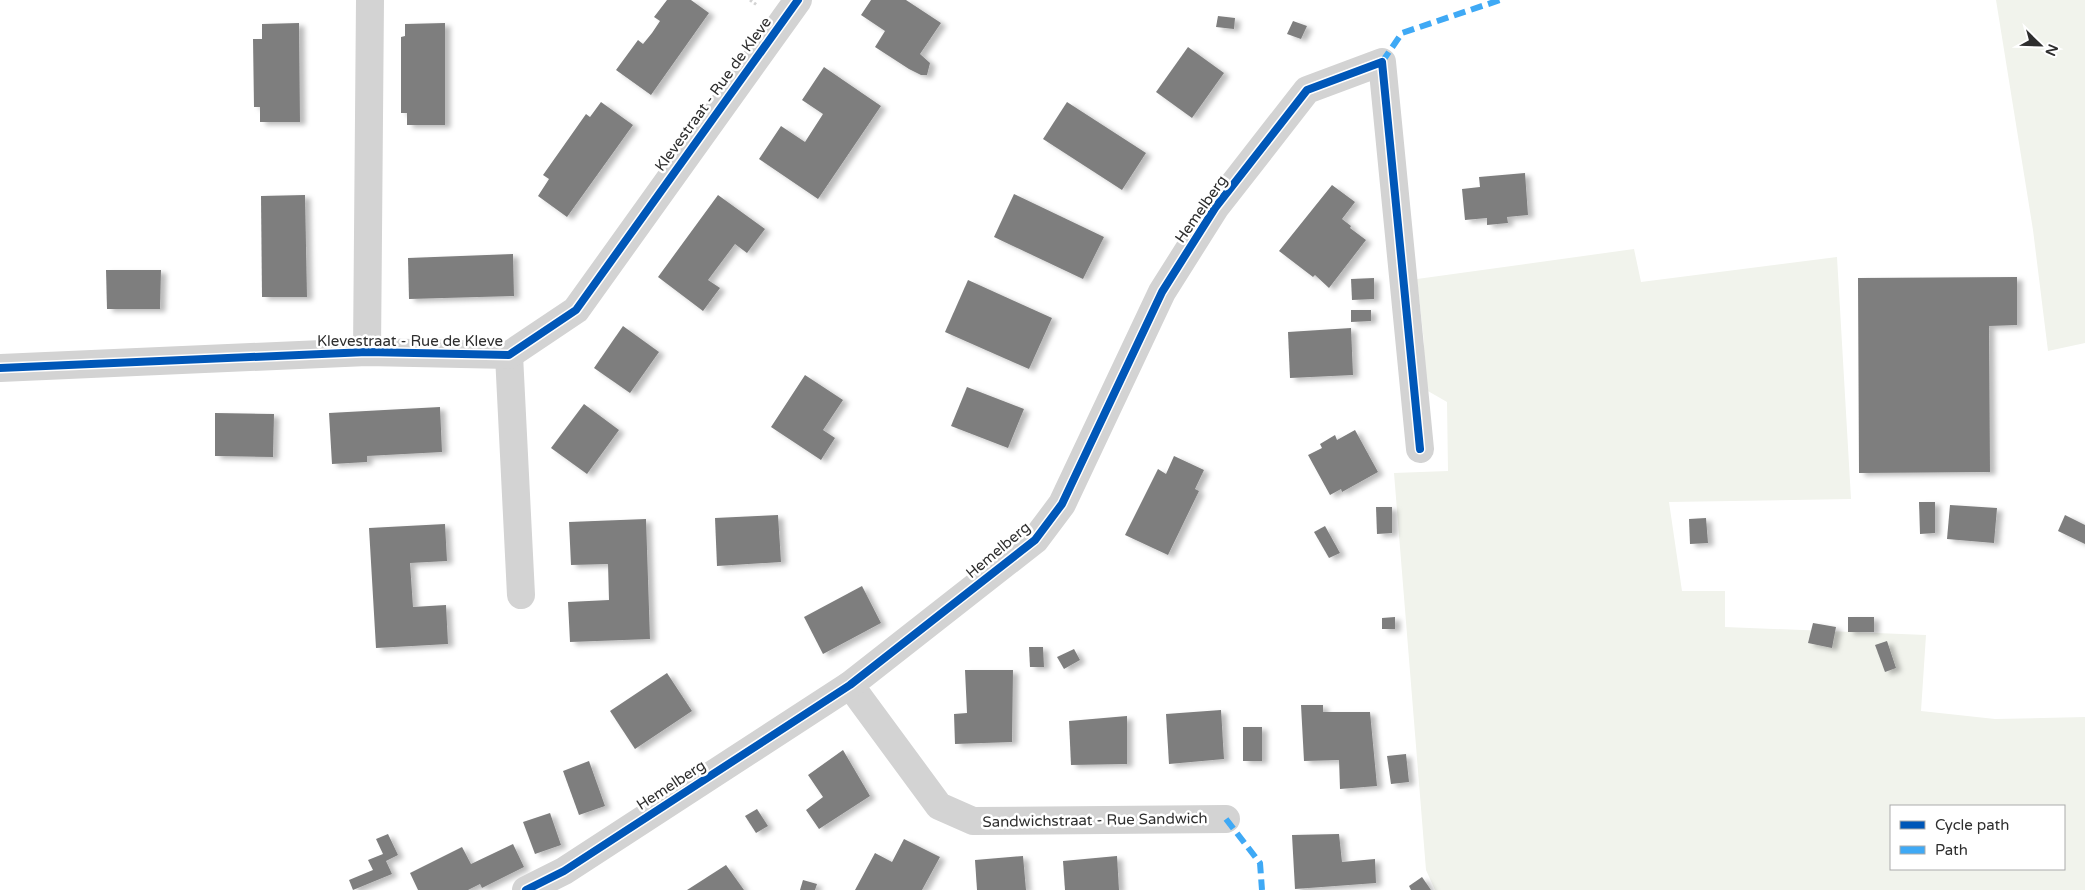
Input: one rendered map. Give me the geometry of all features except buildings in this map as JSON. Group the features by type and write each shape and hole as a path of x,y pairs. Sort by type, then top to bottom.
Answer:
{"street":[{"name":"Klevestraat - Rue de Kleve","path":"367,352 370,0"},
{"name":"Klevestraat - Rue de Kleve","path":"0,368 367,352 508,355 576,310 798,0"},
{"name":"Hemelberg","path":"526,890 564,871 850,685 1036,540 1062,504 1162,292 1215,208 1307,90 1382,62 1420,449"},
{"name":"Klevestraat - Rue de Kleve","path":"508,355 521,595"},
{"name":"Sandwichstraat - Rue Sandwich","path":"850,685 939,806 973,821 1226,819"}],"shaded area":[{"path":"1996,0 2085,0 2085,343 2048,351 2033,230"},
{"path":"1634,249 1641,282 1837,257 1851,499 1669,502 1682,591 1725,591 1725,627 1926,635 1921,711 1995,719 2085,717 2085,890 1435,890 1426,870 1394,473 1448,471 1447,402 1421,387 1424,342 1417,279"}],"marked path":[{"path":"1382,62 1402,33 1500,0"},
{"path":"1226,819 1260,863 1262,890"}],"cycle path":[{"path":"0,368 367,352 509,355 576,310 798,0"},
{"path":"526,890 564,871 850,685 1035,540 1062,504 1162,292 1215,208 1307,90 1382,62 1420,449"}]}
